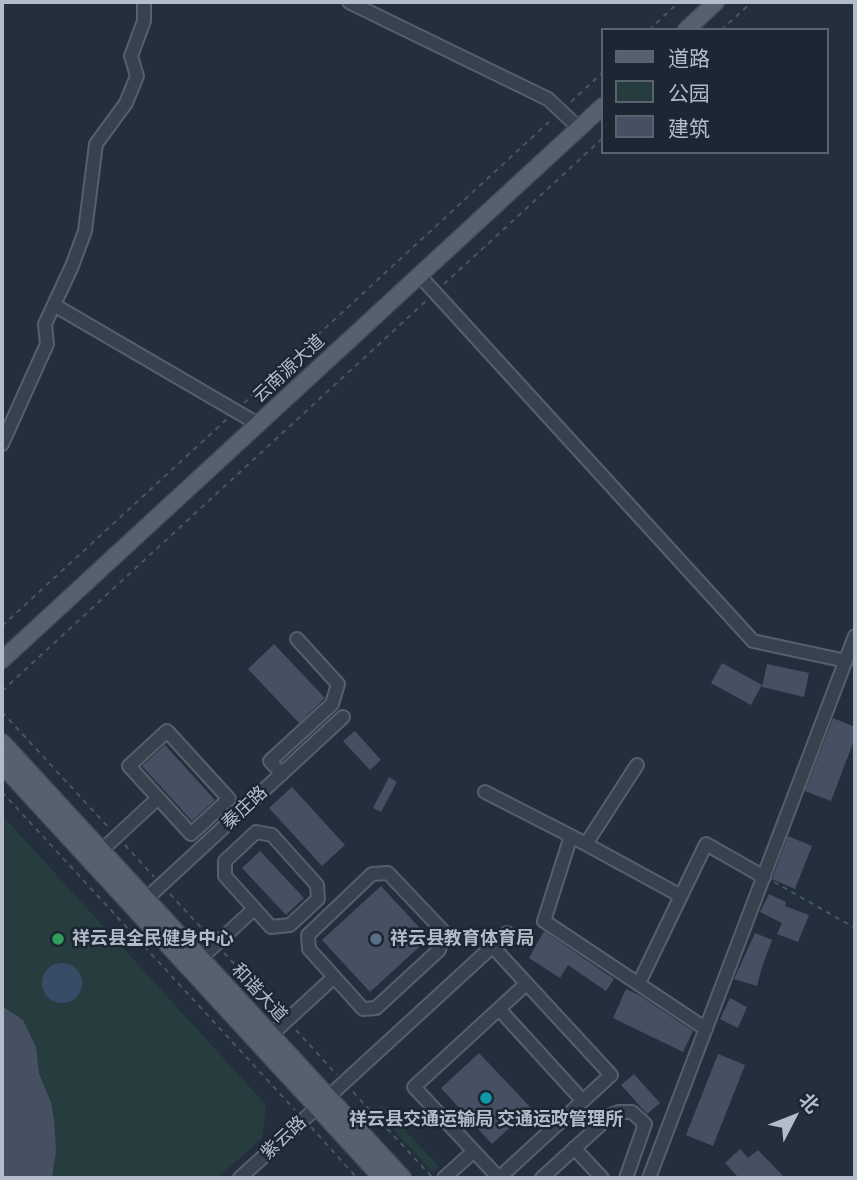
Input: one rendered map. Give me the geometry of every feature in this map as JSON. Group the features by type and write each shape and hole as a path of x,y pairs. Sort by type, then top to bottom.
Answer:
{"main road":[{"path":"688,28 716,2"},
{"name":"云南源大道","path":"2,660 602,107"},
{"name":"和谐大道","path":"2,742 271,1035 382,1178"},
{"name":"和谐大道","path":"2,765 323,1102 403,1178"}],"street":[{"path":"2,444 47,344 45,324 85,231 96,144 126,103 137,76 131,56 144,21 144,2"},
{"path":"349,2 548,99 579,128"},
{"path":"419,275 753,641 846,661"},
{"path":"54,305 258,424"},
{"path":"649,1178 855,636"},
{"path":"282,774 270,761 332,704 338,684 298,639"},
{"name":"秦庄路","path":"146,899 343,718"},
{"path":"167,731 229,799 191,834 158,798 129,766 167,731"},
{"path":"586,844 637,765"},
{"path":"485,792 681,896"},
{"path":"102,850 158,798"},
{"path":"256,832 272,835 317,885 318,899 290,925 271,927 254,909 225,876 225,861 256,832"},
{"path":"572,836 544,921 706,1029"},
{"path":"639,983 706,845 764,877"},
{"path":"388,873 444,932 439,950 376,1008 362,1009 333,978 309,950 308,934 372,874 388,873"},
{"path":"201,958 254,909"},
{"name":"紫云路","path":"240,1178 507,933"},
{"path":"492,946 611,1075 499,1178 414,1087 526,984"},
{"path":"271,1035 333,978"},
{"path":"499,1009 583,1101"},
{"path":"542,1178 611,1115 632,1112 645,1124 626,1178"},
{"path":"574,1148 602,1178"},
{"path":"444,1178 474,1151"}],"path":[{"path":"651,28 680,2"},
{"path":"723,28 752,2"},
{"path":"2,626 602,73"},
{"path":"2,691 602,139"},
{"path":"2,792 358,1178"},
{"path":"764,877 855,928"}],"green space":[{"name":"祥云县全民健身中心","path":"2,815 266,1105 262,1138 218,1178 2,1178"},
{"path":"382,1105 439,1167 433,1173 376,1110"}],"water":[{"path":"62,963 76,969 82,983 76,997 62,1003 48,997 42,983 48,969"}],"building":[{"path":"274,644 325,698 299,723 248,669"},
{"path":"722,663 762,685 751,705 711,683"},
{"path":"767,664 809,673 804,697 762,687"},
{"path":"833,718 855,727 855,738 831,801 805,791"},
{"path":"355,731 381,760 370,770 343,741"},
{"path":"165,745 215,800 192,821 142,766"},
{"path":"389,777 397,782 381,812 373,808"},
{"path":"292,787 345,845 322,866 269,808"},
{"path":"788,836 812,846 795,889 772,879"},
{"path":"260,851 304,898 286,915 242,868"},
{"name":"祥云县教育体育局","path":"381,886 429,938 370,992 322,940"},
{"path":"769,894 786,902 785,906 809,915 798,942 777,934 782,923 760,912"},
{"path":"544,931 614,979 606,991 568,965 560,978 529,958"},
{"path":"755,933 772,940 757,986 734,979"},
{"path":"626,989 693,1031 683,1052 613,1018"},
{"path":"730,998 747,1007 738,1028 720,1019"},
{"path":"2,1006 23,1020 36,1047 39,1073 51,1103 54,1119 56,1151 52,1178 2,1178"},
{"name":"祥云县交通运输局 交通运政管理所","path":"479,1053 531,1108 492,1144 441,1088"},
{"path":"718,1054 745,1065 713,1146 686,1135"},
{"path":"634,1074 660,1103 647,1114 621,1085"},
{"path":"740,1149 748,1158 758,1150 785,1178 739,1178 725,1163"}],"place":[{"name":"祥云县全民健身中心","path":"58,939"},
{"name":"祥云县教育体育局","path":"376,939"},
{"name":"祥云县交通运输局 交通运政管理所","path":"486,1098"}]}
